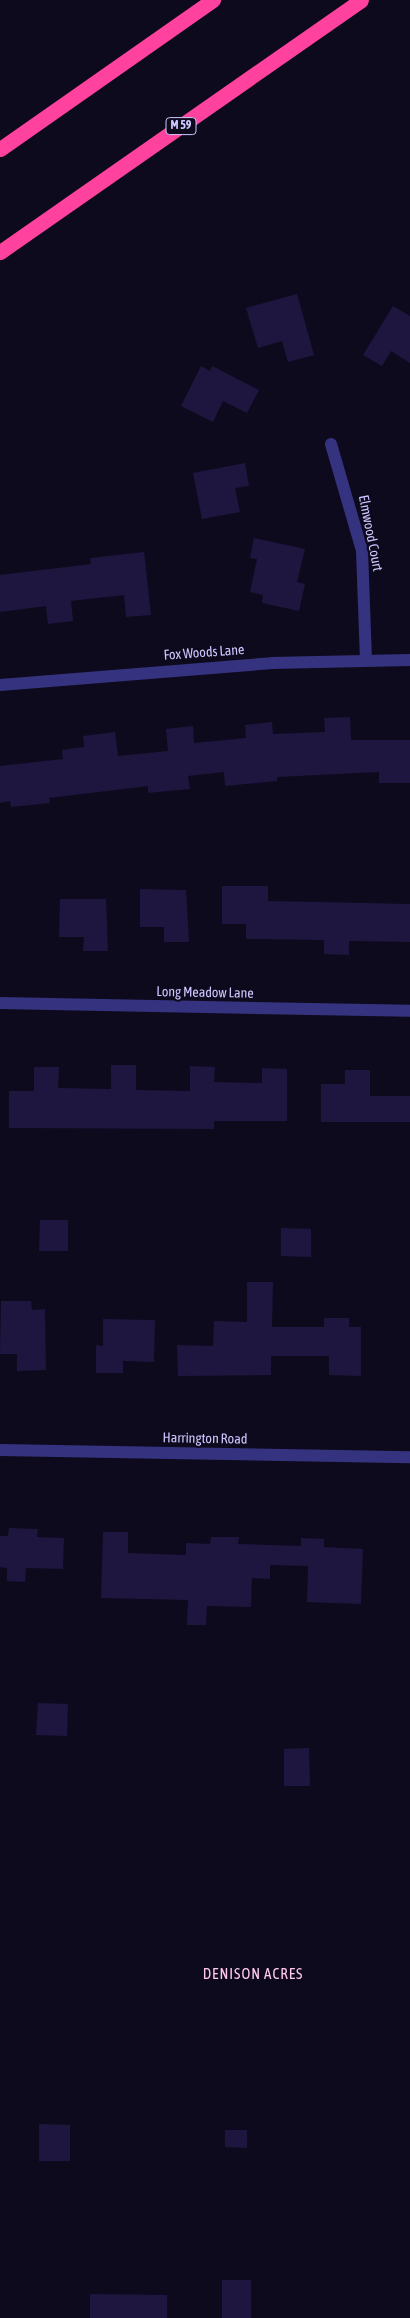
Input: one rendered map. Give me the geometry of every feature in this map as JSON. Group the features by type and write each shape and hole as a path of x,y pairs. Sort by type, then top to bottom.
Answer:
{"highway":[{"path":"0,149 213,0"},
{"name":"M 59","path":"0,252 361,0"}],"street":[{"name":"Elmwood Court","path":"331,444 362,551 366,660"},
{"name":"Fox Woods Lane","path":"0,685 161,670 366,660 410,660"},
{"name":"Long Meadow Lane","path":"0,1003 410,1011"},
{"name":"Harrington Road","path":"0,1450 410,1457"}],"building":[{"path":"297,294 314,355 288,362 282,341 258,348 246,308"},
{"path":"393,306 410,316 410,363 391,351 382,366 363,355"},
{"path":"201,366 210,371 212,366 259,390 247,413 223,401 213,422 181,406"},
{"path":"245,463 249,486 235,488 240,512 202,519 193,473"},
{"path":"254,538 305,549 297,582 305,584 299,611 262,603 263,595 250,592 257,559 250,558"},
{"path":"144,552 151,615 126,617 124,595 71,601 73,621 48,624 46,606 0,612 0,575 91,564 90,558"},
{"path":"350,717 351,740 410,740 410,783 379,783 379,772 277,777 277,781 225,786 224,772 188,776 190,789 148,793 148,786 49,798 50,803 11,807 10,801 0,803 0,766 63,759 62,750 84,747 83,736 115,732 118,756 168,751 166,729 193,726 194,743 246,738 245,725 272,722 273,734 325,732 324,718"},
{"path":"222,886 268,886 268,901 410,904 410,942 349,941 349,955 324,954 324,940 246,939 246,924 222,924"},
{"path":"140,889 186,890 189,942 164,942 164,927 140,927"},
{"path":"60,899 106,899 108,951 83,951 84,937 59,937"},
{"path":"111,1065 136,1065 136,1090 190,1091 190,1066 215,1067 214,1082 262,1083 262,1068 287,1069 287,1121 214,1121 214,1129 9,1128 9,1091 34,1091 34,1067 59,1067 58,1088 111,1089"},
{"path":"345,1070 370,1070 370,1096 410,1096 410,1122 321,1122 321,1084 345,1084"},
{"path":"40,1220 68,1220 68,1251 39,1251"},
{"path":"281,1228 311,1229 311,1257 281,1256"},
{"path":"247,1282 273,1282 272,1327 324,1327 324,1318 349,1318 349,1327 361,1327 361,1376 329,1375 329,1356 271,1356 271,1375 178,1376 177,1345 213,1346 214,1321 247,1322"},
{"path":"1,1301 31,1301 32,1310 45,1309 46,1370 17,1371 17,1354 0,1354"},
{"path":"103,1319 155,1320 154,1362 123,1361 123,1373 96,1373 96,1345 103,1346"},
{"path":"9,1528 38,1529 37,1537 64,1538 63,1569 26,1568 25,1582 7,1581 7,1568 0,1567 0,1536 8,1536"},
{"path":"103,1532 128,1532 128,1553 186,1555 186,1543 210,1544 211,1537 239,1537 238,1544 301,1546 301,1538 324,1539 324,1547 363,1549 361,1604 307,1602 308,1566 270,1565 270,1579 252,1578 251,1607 207,1606 206,1625 187,1625 188,1600 101,1598"},
{"path":"38,1703 68,1704 67,1736 36,1735"},
{"path":"309,1748 310,1786 284,1786 284,1749"},
{"path":"39,2124 70,2125 70,2161 39,2161"},
{"path":"225,2130 247,2130 247,2148 225,2147"},
{"path":"222,2280 251,2280 251,2318 222,2318"},
{"path":"90,2294 167,2295 167,2318 90,2318"}],"district":[{"name":"DENISON ACRES","path":"253,1974"}]}
